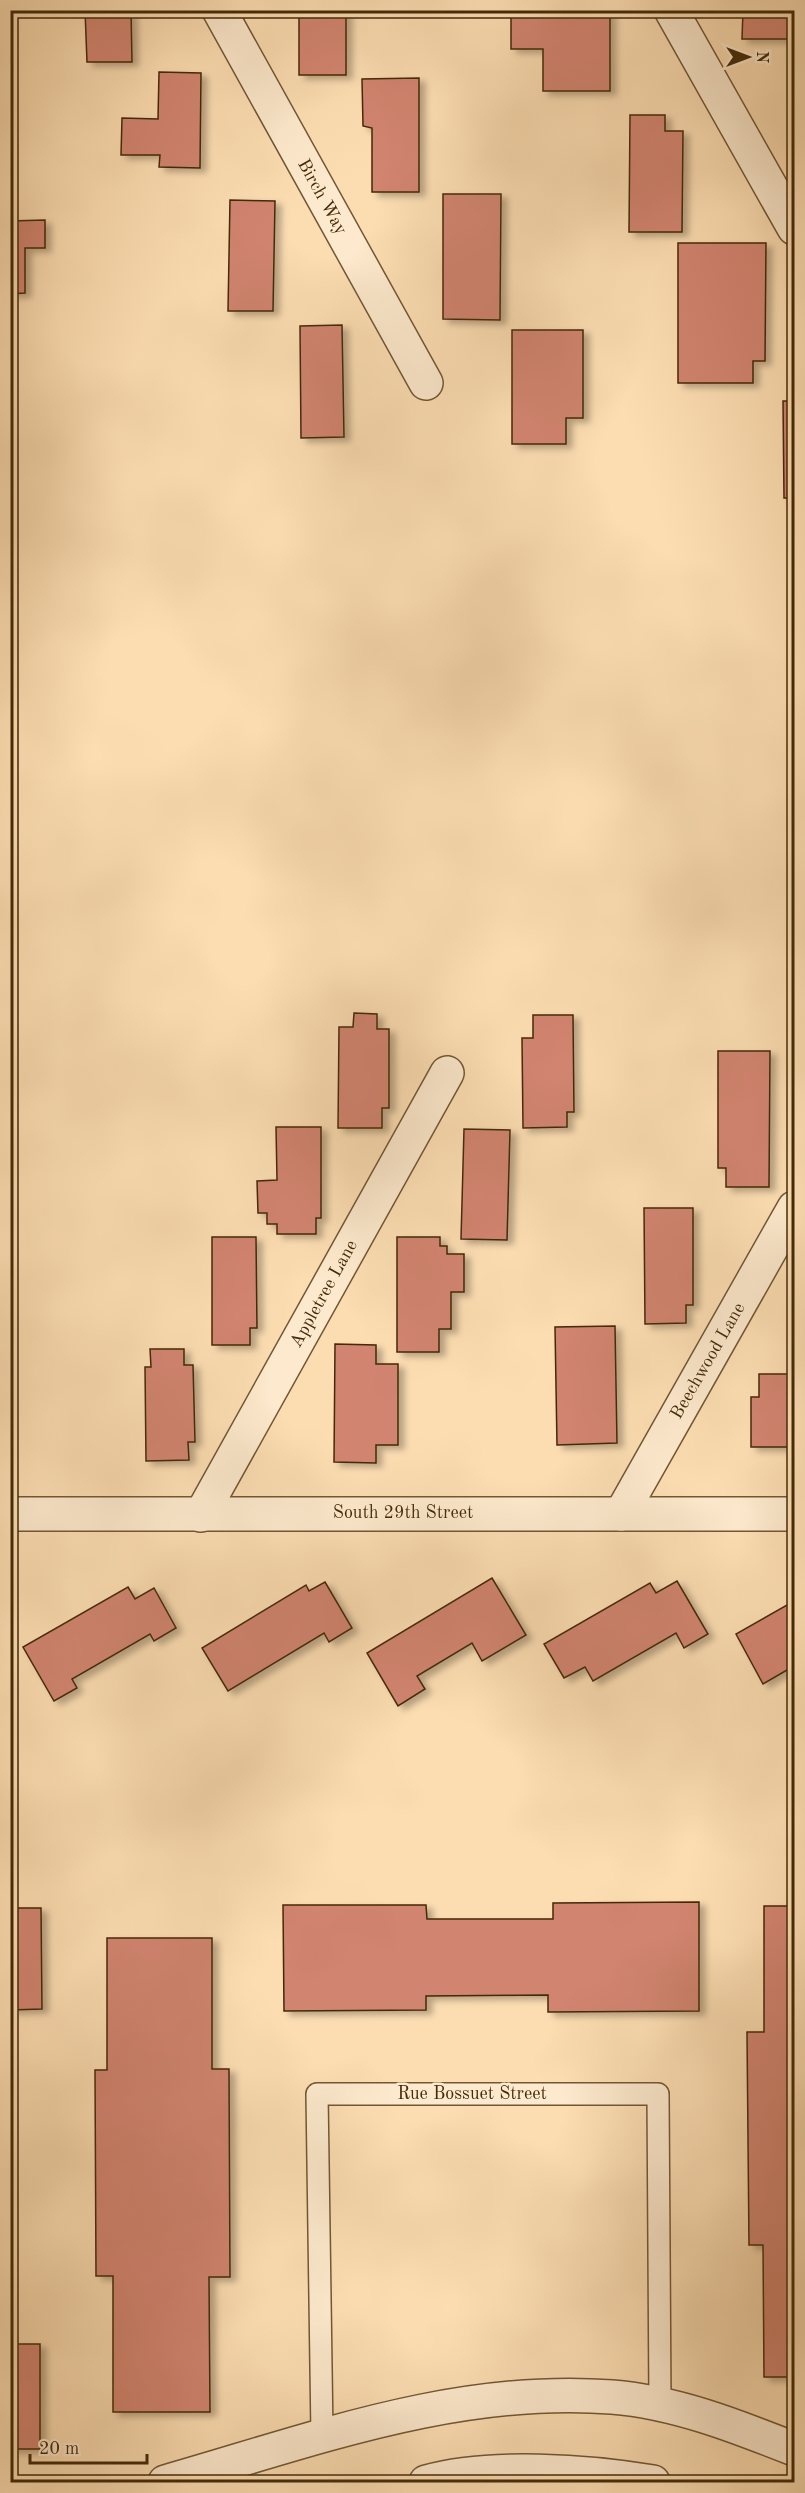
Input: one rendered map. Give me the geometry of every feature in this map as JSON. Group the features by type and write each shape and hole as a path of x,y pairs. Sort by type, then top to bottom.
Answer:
{"street":[{"name":"Birch Way","path":"219,10 426,383"},
{"path":"671,10 795,228"},
{"name":"Appletree Lane","path":"201,1515 447,1073"},
{"name":"Beechwood Lane","path":"621,1514 795,1208"},
{"name":"South 29th Street","path":"10,1514 795,1514"},
{"path":"165,2482 322,2435 403,2414 481,2399 538,2396 613,2397 660,2404 733,2425 795,2449"},
{"path":"426,2482 486,2474 542,2472 607,2474 653,2482"}],"lane":[{"name":"Rue Bossuet Street","path":"322,2435 317,2094 658,2094 660,2404"}],"building":[{"path":"85,10 131,10 132,62 87,62"},
{"path":"299,10 346,10 346,75 299,75"},
{"path":"511,10 610,10 610,91 543,91 543,49 511,49"},
{"path":"743,10 792,10 792,39 742,39"},
{"path":"159,72 201,73 200,168 159,167 160,155 121,155 122,118 158,119"},
{"path":"419,78 419,192 372,192 372,128 363,126 362,79"},
{"path":"630,115 665,115 665,131 683,131 682,232 629,232"},
{"path":"443,194 501,194 500,320 443,319"},
{"path":"230,200 275,201 273,311 228,311"},
{"path":"45,220 45,248 25,248 25,293 10,294 10,221"},
{"path":"678,243 766,243 765,361 753,361 753,383 678,383"},
{"path":"342,325 344,437 301,438 300,326"},
{"path":"512,330 583,330 583,418 566,418 566,444 512,444"},
{"path":"792,385 794,521 792,521 791,498 784,498 783,401 792,401"},
{"path":"791,937 794,937 794,1034 792,1034"},
{"path":"354,1013 377,1014 377,1029 389,1029 389,1108 382,1108 382,1128 338,1128 339,1027 353,1027"},
{"path":"533,1015 573,1015 574,1112 567,1112 567,1127 523,1128 522,1038 533,1038"},
{"path":"718,1051 770,1051 769,1187 726,1187 726,1168 718,1168"},
{"path":"276,1127 321,1127 321,1218 316,1218 316,1234 277,1234 277,1224 267,1224 267,1213 258,1213 257,1181 277,1180"},
{"path":"464,1129 510,1130 507,1240 461,1239"},
{"path":"644,1208 693,1208 693,1305 686,1305 686,1323 645,1324"},
{"path":"212,1237 256,1237 257,1328 250,1328 250,1345 212,1345"},
{"path":"397,1237 440,1237 440,1246 447,1246 447,1254 464,1254 464,1292 451,1292 451,1329 439,1329 439,1352 397,1352"},
{"path":"615,1326 617,1443 557,1445 555,1327"},
{"path":"335,1344 376,1345 376,1364 398,1364 398,1445 376,1445 376,1463 334,1462"},
{"path":"150,1349 184,1349 184,1365 193,1365 195,1442 188,1442 189,1460 146,1461 145,1367 151,1367"},
{"path":"759,1374 794,1374 794,1447 751,1447 751,1397 759,1397"},
{"path":"492,1578 526,1635 482,1661 472,1643 417,1676 425,1689 398,1706 367,1653"},
{"path":"677,1581 708,1634 684,1648 676,1633 593,1681 585,1667 564,1678 544,1644 650,1583 656,1593"},
{"path":"325,1582 352,1628 329,1642 324,1633 228,1691 202,1648 306,1585 309,1591"},
{"path":"128,1587 135,1599 154,1588 176,1628 154,1641 150,1634 72,1679 77,1688 54,1701 23,1647"},
{"path":"794,1601 794,1666 763,1684 736,1634"},
{"path":"699,1902 699,2011 548,2012 548,1995 426,1996 426,2010 284,2011 283,1905 426,1905 427,1919 553,1919 553,1903"},
{"path":"764,1906 794,1906 794,2377 764,2377 763,2245 749,2245 747,2032 764,2032"},
{"path":"10,1908 41,1908 42,2009 10,2010"},
{"path":"107,1938 212,1938 212,2069 229,2069 230,2277 209,2277 210,2412 113,2412 113,2276 96,2276 95,2070 107,2070"},
{"path":"10,2344 40,2344 40,2449 10,2449"}]}
